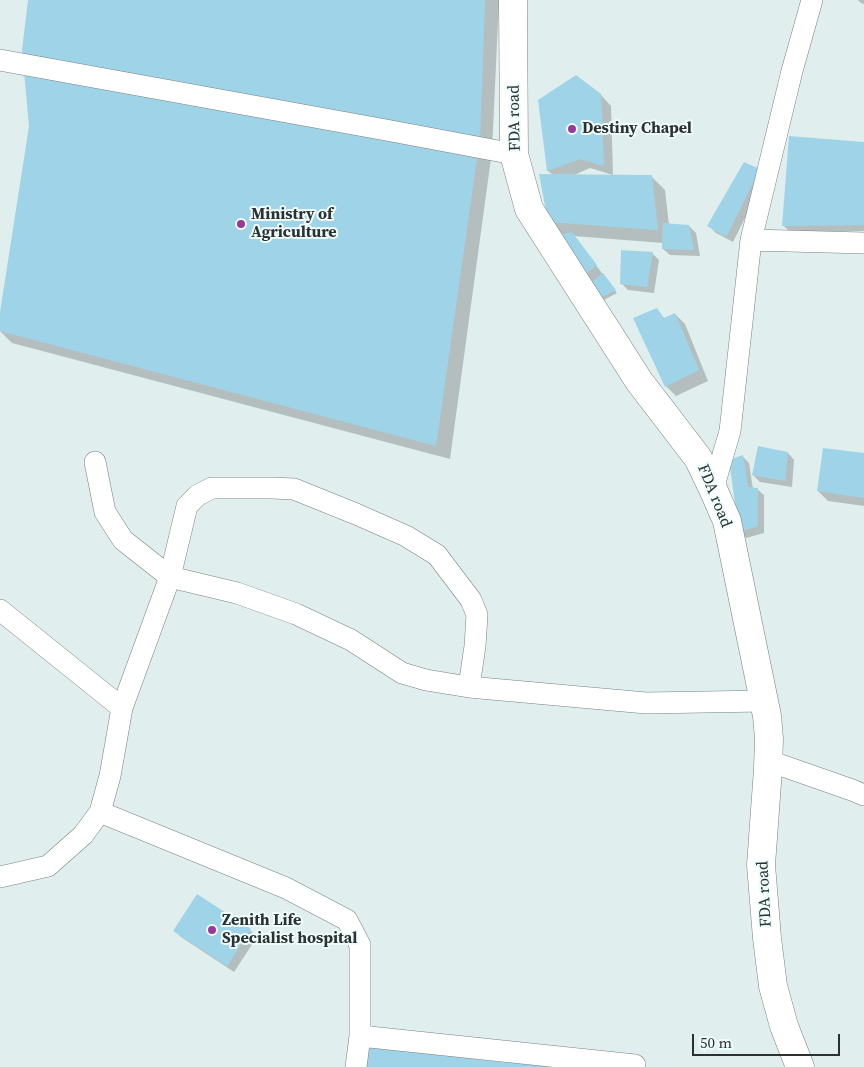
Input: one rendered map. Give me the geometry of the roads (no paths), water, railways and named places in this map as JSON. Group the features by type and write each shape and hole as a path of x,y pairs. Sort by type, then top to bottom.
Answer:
{"street":[{"name":"FDA road","path":"513,0 514,154 529,209 639,381 698,458 727,521 770,738 761,865 773,986 784,1026 800,1067"},
{"path":"713,490 730,431 751,240 792,71 812,0"},
{"path":"0,60 514,154"},
{"path":"751,240 864,243"},
{"path":"95,462 105,512 123,540 170,577 236,593 296,614 351,640 402,673 426,680 469,686 646,703 764,701"},
{"path":"0,878 48,866 83,835 100,812 110,776 122,708 170,577 187,506 198,495 212,488 294,490 406,536 437,555 472,600 477,616 469,686"},
{"path":"0,610 122,708"},
{"path":"768,761 864,795"},
{"path":"100,812 286,888 348,920 360,945 360,1036 356,1067"},
{"path":"360,1036 635,1065"}],"place":[{"name":"Destiny Chapel","path":"572,129"},
{"name":"Ministry of Agriculture","path":"241,224"},
{"name":"Zenith Life Specialist hospital","path":"212,930"}]}
